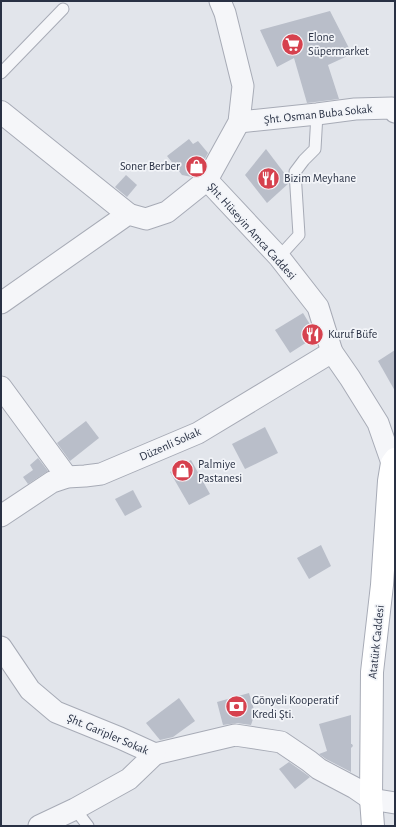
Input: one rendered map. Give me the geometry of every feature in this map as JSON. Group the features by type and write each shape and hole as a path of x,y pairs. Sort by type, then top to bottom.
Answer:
{"main road":[{"name":"Atatürk Caddesi","path":"373,826 371,799 372,672 393,471"}],"street":[{"path":"207,180 239,122 242,86 225,13 220,1"},
{"name":"Şht. Osman Buba Sokak","path":"239,122 355,109 392,108 395,112"},
{"name":"Şht. Hüseyin Amca Caddesi","path":"1,112 128,214 146,219 167,212 207,180 279,257 318,307 332,352 378,423 393,471"},
{"path":"1,302 128,214"},
{"name":"Düzenli Sokak","path":"1,516 52,482 67,477 101,474 198,432 332,352"},
{"path":"1,387 67,477"},
{"name":"Şht. Garipler Sokak","path":"1,647 30,690 56,712 155,754 235,735 281,742 310,761 319,769 355,788 371,799"},
{"path":"39,826 75,809 129,779 155,754"},
{"path":"371,799 395,803"}],"lane":[{"path":"1,73 63,9"},
{"path":"279,257 300,235 295,172 315,149 317,114"},
{"path":"75,809 88,826"}],"building":[{"path":"330,11 352,54 328,65 339,99 307,103 294,58 277,67 260,30"},
{"path":"189,139 193,144 198,141 208,153 198,172 192,177 182,175 167,156"},
{"name":"Bizim Meyhane","path":"266,149 288,178 289,183 267,203 245,175"},
{"path":"126,175 137,185 127,197 115,187"},
{"path":"303,313 311,326 315,337 290,353 275,330"},
{"path":"395,350 395,391 378,361"},
{"path":"86,421 99,438 70,461 57,443"},
{"path":"265,427 278,453 245,469 232,444"},
{"path":"38,458 48,471 28,484 23,477 33,470 30,465"},
{"path":"191,460 210,494 189,505 170,472"},
{"path":"133,490 142,507 125,516 115,499"},
{"path":"321,545 331,566 309,579 297,558"},
{"name":"Gönyeli Kooperatif Kredi Şti.","path":"249,693 255,713 251,725 237,723 223,725 217,702"},
{"path":"179,698 195,721 173,737 160,740 146,723"},
{"path":"351,715 351,744 353,746 351,748 351,772 319,754 327,751 319,724"},
{"path":"289,762 310,777 295,789 279,769"}],"place":[{"name":"Elone Süpermarket","path":"292,44"},
{"name":"Soner Berber","path":"196,166"},
{"name":"Bizim Meyhane","path":"268,178"},
{"name":"Kuruf Büfe","path":"313,334"},
{"name":"Palmiye Pastanesi","path":"182,471"},
{"name":"Gönyeli Kooperatif Kredi Şti.","path":"236,707"}]}
